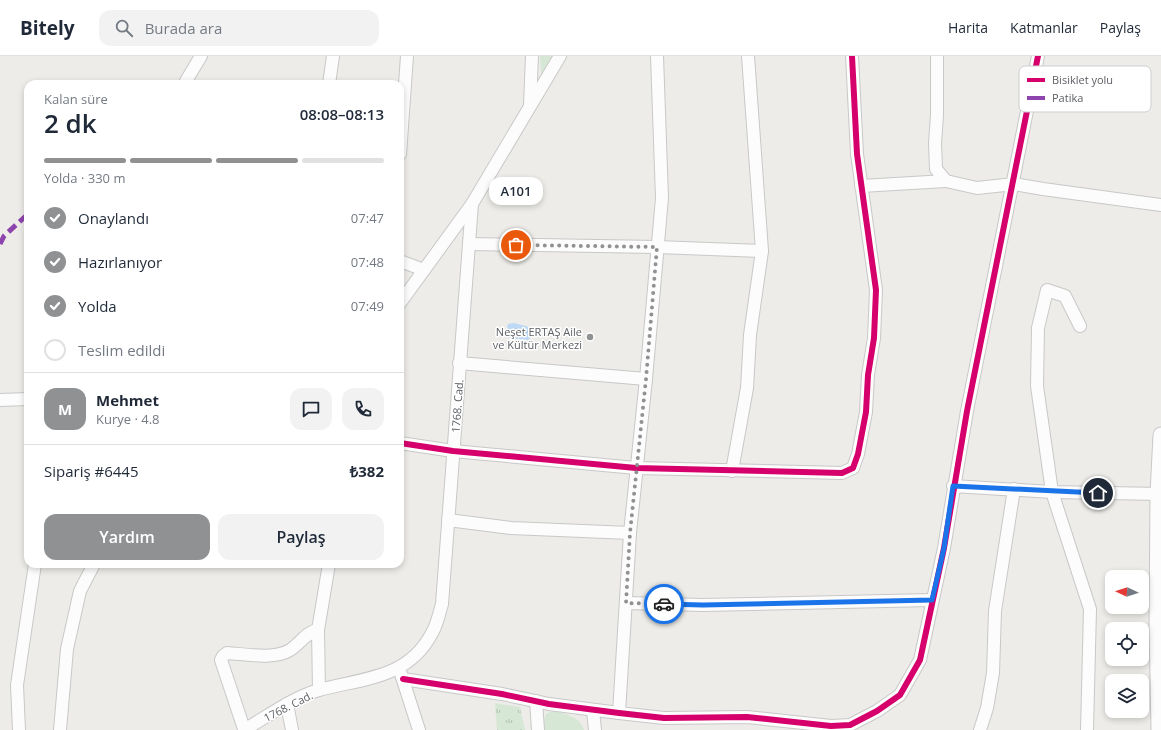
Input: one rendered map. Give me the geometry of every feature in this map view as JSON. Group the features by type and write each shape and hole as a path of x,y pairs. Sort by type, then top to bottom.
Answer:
{"street":[{"path":"187,80 202,56"},
{"path":"330,80 334,56"},
{"path":"404,98 407,56"},
{"path":"530,106 532,56"},
{"name":"1768. Cad.","path":"244,730 287,704 318,690 401,674 424,646 432,633 442,604 472,204 560,56"},
{"path":"619,713 630,533 646,379 662,198 657,56"},
{"path":"732,471 747,388 750,335 762,251 748,56"},
{"path":"404,444 454,451 636,468 842,473 853,468 858,454 866,412 868,375 874,338 876,296 857,154 852,56"},
{"path":"937,56 937,115 934,142 936,169 946,181"},
{"path":"1036,66 1038,56"},
{"path":"419,730 401,674 536,701 593,710 664,718 748,717 772,726 831,726 850,724 877,711 900,695 920,660 944,548 953,486 967,411 1028,112"},
{"path":"861,186 946,181 977,188 1014,184 1161,205"},
{"path":"404,298 472,204"},
{"path":"469,244 657,247 762,251"},
{"path":"404,262 424,270"},
{"path":"1080,326 1065,296 1047,290 1038,328 1037,386 1052,492 1090,609 1088,730"},
{"path":"459,363 646,379"},
{"path":"0,400 24,399"},
{"path":"1159,730 1157,624 1161,435"},
{"path":"953,486 1052,492 1159,494"},
{"path":"980,730 987,708 993,673 995,611 1014,489"},
{"path":"448,520 511,528 630,533"},
{"path":"19,730 18,685 23,633 33,568"},
{"path":"60,730 67,649 80,591 92,568"},
{"path":"318,690 318,630 328,568"},
{"path":"626,603 703,605 932,600"},
{"path":"244,730 221,660 223,656 227,653 258,656 289,651 311,631 318,630"},
{"path":"536,701 538,730"},
{"path":"287,704 292,730"},
{"path":"593,710 595,730"}],"green space":[{"path":"540,56 552,56 541,74"},
{"path":"495,703 520,707 525,730 497,730"},
{"path":"553,711 572,716 582,725 584,730 545,730 544,721 546,714"}],"water":[{"path":"514,323 533,328 532,337 528,340 505,337 508,324"}],"marked path":[{"path":"0,244 4,236 24,218"}],"cycle path":[{"path":"404,444 453,451 636,468 842,473 853,468 858,454 866,412 868,375 874,338 876,290 857,154 852,56"},
{"path":"1036,66 1038,56"},
{"path":"403,679 502,694 549,704 664,718 747,717 831,726 850,725 877,711 900,695 920,660 944,548 967,411 1027,112"}],"way so far":[{"path":"516,245 657,247 646,379 630,533 626,603 664,604"}],"place":[{"name":"A101","path":"516,245"},
{"name":"Neşet ERTAŞ Aile ve Kültür Merkezi","path":"590,337"}],"route":[{"path":"664,604 703,605 932,600 944,548 953,486 1052,492 1098,493"}]}
